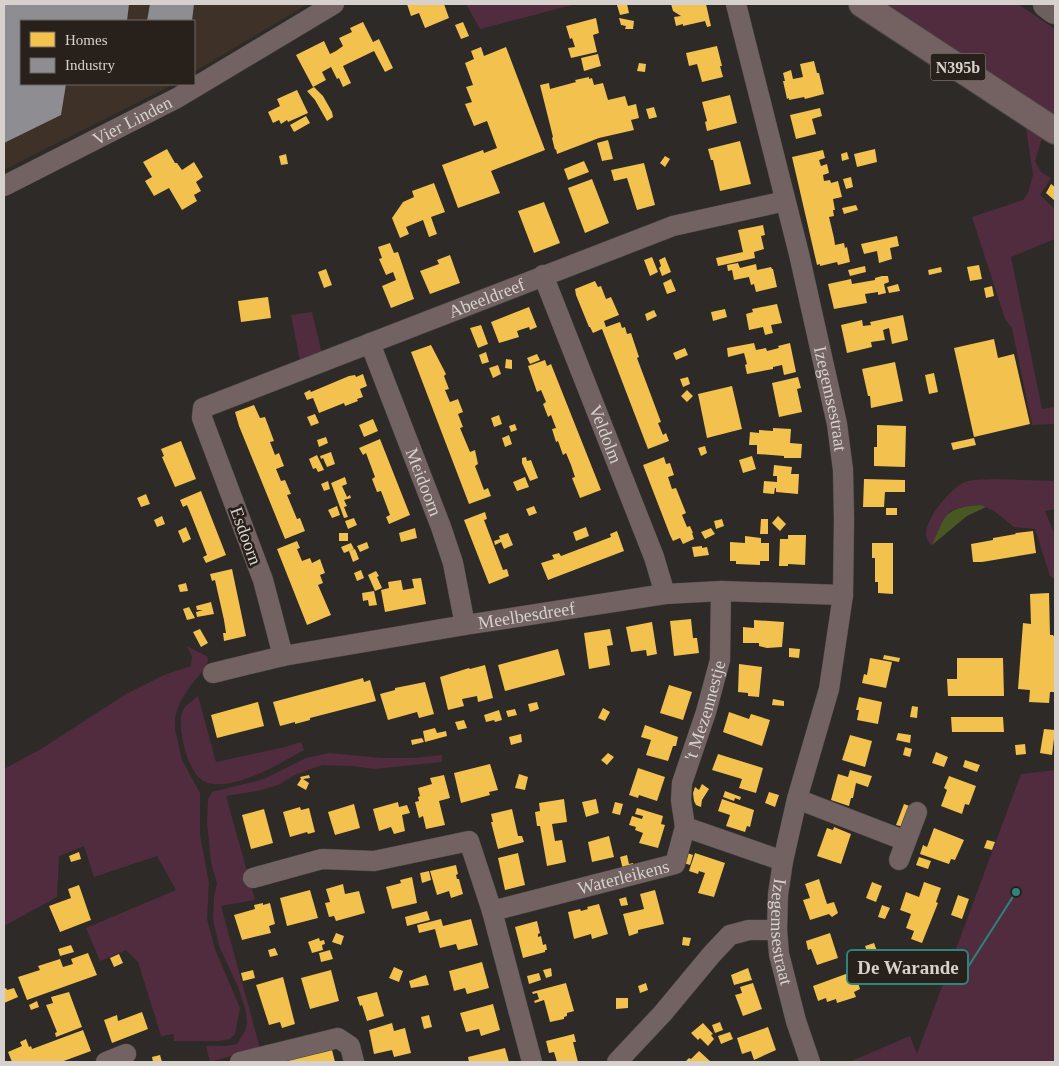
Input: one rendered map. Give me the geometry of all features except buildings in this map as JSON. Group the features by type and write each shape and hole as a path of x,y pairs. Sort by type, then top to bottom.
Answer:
{"highway":[{"path":"1047,4 1055,10"}],"main road":[{"name":"N395b","path":"862,4 1055,131"}],"street":[{"name":"Vier Linden","path":"4,186 177,98 334,4"},
{"name":"Izegemsestraat","path":"736,4 799,254 837,424 842,470 844,499 843,595 829,689 797,799 783,861 778,896 779,954 789,995 810,1062"},
{"name":"Abeeldreef","path":"202,418 204,408 673,226 785,201"},
{"name":"Veldolm","path":"543,275 654,557 665,594"},
{"name":"Meidoorn","path":"370,343 441,527 453,563 465,624"},
{"name":"Esdoorn","path":"202,418 263,580 283,656"},
{"name":"Meelbesdreef","path":"213,674 283,656 465,624 665,594 721,591 843,595"},
{"name":"'t Mezennestje","path":"685,827 681,800 682,783 706,712 720,660 721,591"},
{"path":"797,799 906,841"},
{"path":"899,860 917,812"},
{"path":"685,827 783,861"},
{"name":"Waterleikens","path":"492,911 675,864 685,827"},
{"path":"253,878 322,859 374,861 468,841 492,911 532,1062"},
{"path":"617,1062 664,1013 730,935 749,930 778,930"},
{"path":"240,1062 338,1038 350,1046 354,1062"},
{"path":"106,1062 126,1054"}],"shaded area":[{"path":"4,4 308,4 195,71 195,20 20,20 20,85 172,85 4,170"},
{"path":"466,4 576,4 480,29"},
{"path":"887,4 1018,4 1055,29 1055,116"},
{"path":"1026,128 1042,138 1035,161 1041,172 1051,178 1040,195 1055,209 1055,239 1011,257 1042,409 1055,407 1055,424 1032,425 1012,328 1005,319 972,217 1023,200 1028,193 1033,175"},
{"path":"312,312 322,354 300,361 291,315"},
{"path":"992,479 1055,481 1055,509 1045,511 1055,535 1055,579 1050,576 1035,529 1014,527 994,511 980,505 961,507 950,511 932,545 928,541 926,532 928,524 938,507 952,491 968,481"},
{"path":"980,505 986,507 967,516 932,545 947,515 959,508"},
{"path":"187,646 208,657 207,666 180,702 175,717 175,729 182,760 200,793 200,835 209,883 207,919 215,949 240,1008 235,1034 230,1039 219,1041 174,1041 174,1034 161,1036 138,962 126,950 100,961 86,928 176,890 157,856 94,877 84,846 59,856 57,897 4,926 4,769 41,749 126,694 164,675 191,666 192,657"},
{"path":"198,696 216,762 301,742 304,750 245,779 232,783 208,783 201,779 190,763 181,730 183,710"},
{"path":"329,753 382,758 413,758 442,755 442,762 374,769 322,765 295,775 278,785 257,791 226,796 255,900 221,906 260,1048 210,1062 206,1046 237,1044 245,1031 247,1023 246,1011 238,987 219,946 213,920 217,883 211,863 207,822 208,799 212,792 264,779 306,758"},
{"path":"1055,770 1055,1062 849,1062 910,1036 917,1054 1021,774"}],"place":[{"name":"De Warande","path":"1016,892"}]}
